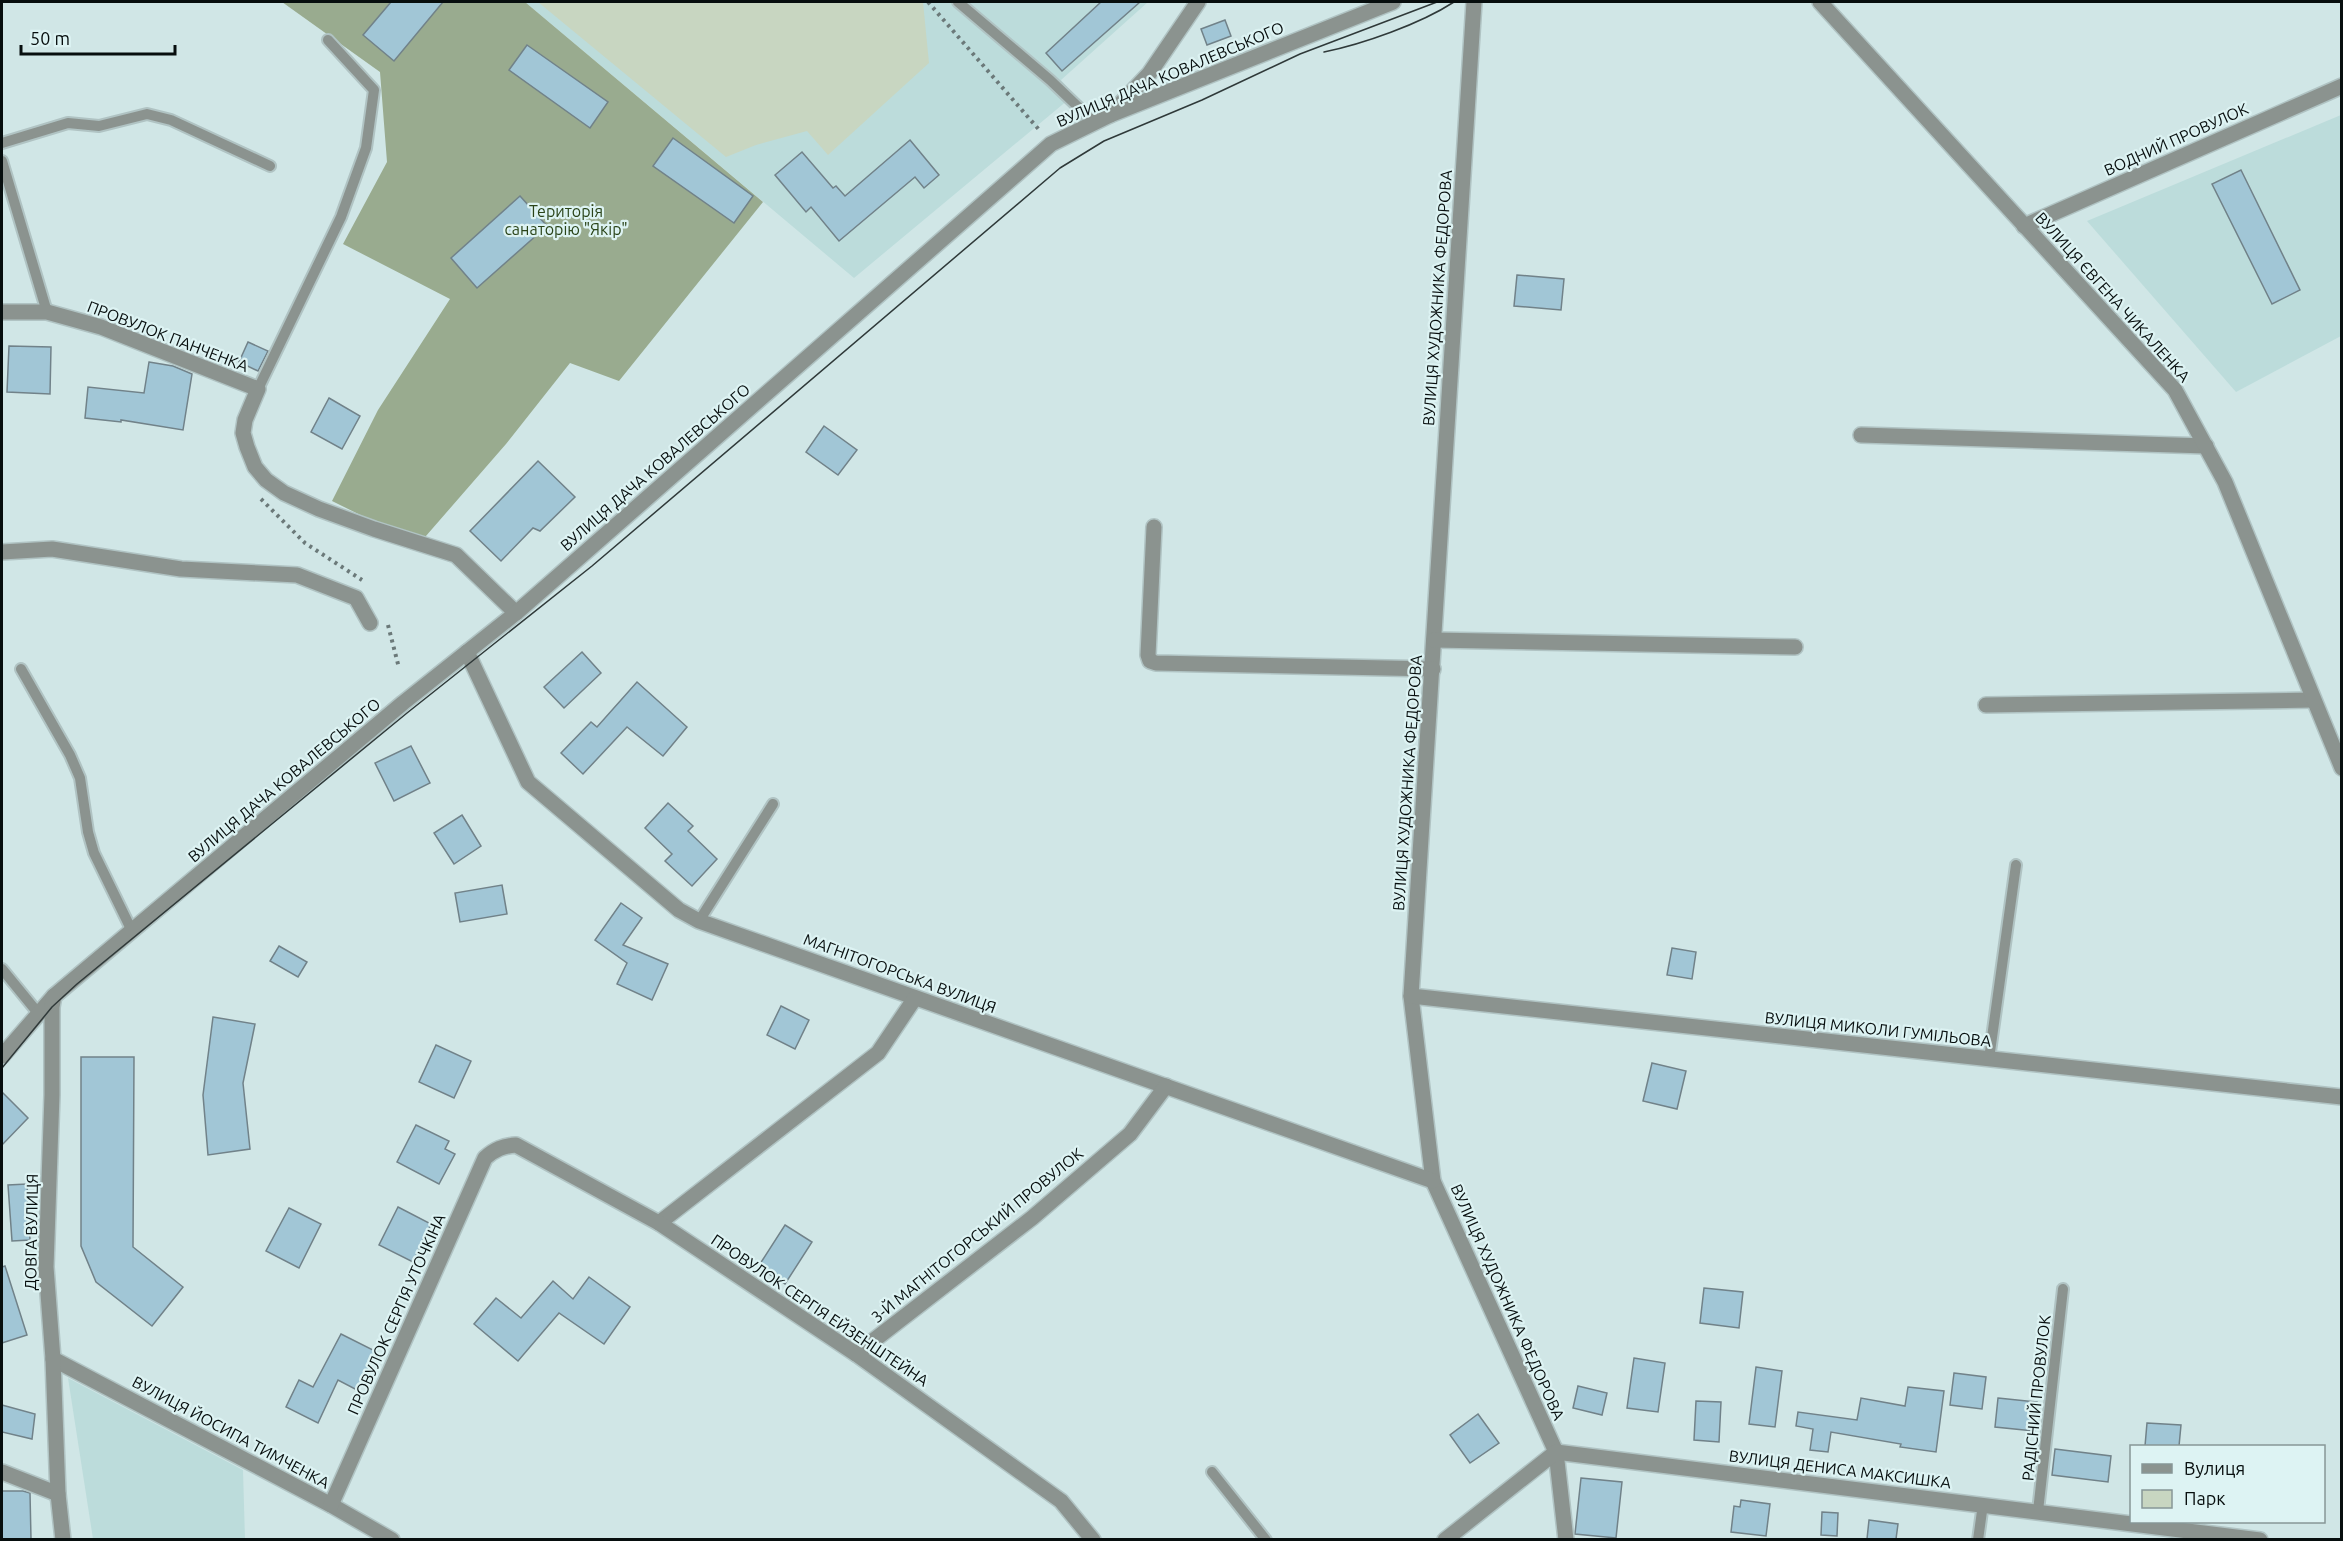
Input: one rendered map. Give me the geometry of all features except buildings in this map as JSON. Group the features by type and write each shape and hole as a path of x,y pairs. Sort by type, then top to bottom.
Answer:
{"street":[{"path":"1110,115 1149,74 1198,2"},
{"name":"ВУЛИЦЯ ДАЧА КОВАЛЕВСЬКОГО","path":"2,1056 54,996 403,703 516,613 1051,144 1110,115 1393,2"},
{"name":"ВУЛИЦЯ ХУДОЖНИКА ФЕДОРОВА","path":"1474,2 1411,996 1433,1181 1556,1452 1566,1539"},
{"name":"ВУЛИЦЯ ЄВГЕНА ЧИКАЛЕНКА","path":"1820,2 2175,390 2225,482 2342,768"},
{"name":"ВОДНИЙ ПРОВУЛОК","path":"2024,226 2342,86"},
{"name":"ПРОВУЛОК ПАНЧЕНКА","path":"2,312 47,312 101,327 258,389 245,420 243,433 255,466 266,480 284,493 319,509 456,555 516,613"},
{"path":"1861,435 2206,446"},
{"path":"1154,527 1148,655 1150,661 1156,663 1432,669"},
{"path":"2,552 52,549 181,569 297,575 356,598 370,623"},
{"path":"1434,640 1795,647"},
{"name":"МАГНІТОГОРСЬКА ВУЛИЦЯ","path":"467,652 528,782 679,910 699,921 1433,1181"},
{"path":"1986,705 2313,700"},
{"name":"ДОВГА ВУЛИЦЯ","path":"54,996 46,1267 53,1359 58,1494 63,1539"},
{"name":"ВУЛИЦЯ МИКОЛИ ГУМІЛЬОВА","path":"1411,996 2342,1096"},
{"path":"659,1223 878,1053 915,998"},
{"name":"3-Й МАГНІТОГОРСЬКИЙ ПРОВУЛОК","path":"856,1354 1032,1218 1130,1134 1166,1086"},
{"name":"ПРОВУЛОК СЕРГІЯ ЕЙЗЕНШТЕЙНА","path":"504,1146 516,1146 659,1223 856,1354 1061,1501 1093,1539"},
{"name":"ПРОВУЛОК СЕРГІЯ УТОЧКІНА","path":"332,1505 485,1158 494,1150 504,1146"},
{"name":"ВУЛИЦЯ ЙОСИПА ТИМЧЕНКА","path":"53,1359 332,1505 392,1539"},
{"path":"1445,1539 1556,1452"},
{"name":"ВУЛИЦЯ ДЕНИСА МАКСИШКА","path":"1556,1452 2130,1523"},
{"path":"2,1472 58,1494"},
{"name":"ВУЛИЦЯ ДЕНИСА МАКСИШКА","path":"2133,1523 2260,1539"}],"lane":[{"path":"958,2 1095,123"},
{"path":"258,389 341,217 366,148 374,90 327,40"},
{"path":"2,143 68,123 99,126 147,114 171,120 270,166"},
{"path":"2,160 47,312"},
{"path":"21,669 70,755 80,778 88,832 94,853 132,931"},
{"path":"699,921 773,804"},
{"path":"1989,1059 2016,865"},
{"path":"2,969 38,1013"},
{"name":"РАДІСНИЙ ПРОВУЛОК","path":"2038,1511 2063,1289"},
{"path":"1212,1472 1266,1539"},
{"path":"1978,1539 1983,1504"}],"path":[{"path":"927,2 1051,144"},
{"path":"255,492 267,507 305,543 367,584"},
{"path":"386,618 399,668"}],"shaded area":[{"path":"525,2 1148,2 1061,80 1074,95 854,278"},
{"path":"2341,115 2341,336 2236,392 2087,221"},
{"path":"68,1378 243,1470 245,1539 93,1539"}],"green space":[{"name":"Територія санаторію \"Якір\"","path":"282,2 525,2 763,202 619,381 570,363 506,444 419,544 332,501 378,410 450,299 343,244 387,162 380,72"},
{"path":"538,2 923,2 929,63 828,155 807,131 756,145 726,157"}],"tram line":[{"path":"2,1068 52,1007 77,984 407,713 592,566 1060,168 1104,141 1202,100 1300,54 1437,2"},
{"path":"1324,52 1391,32 1425,18 1454,2"}]}
